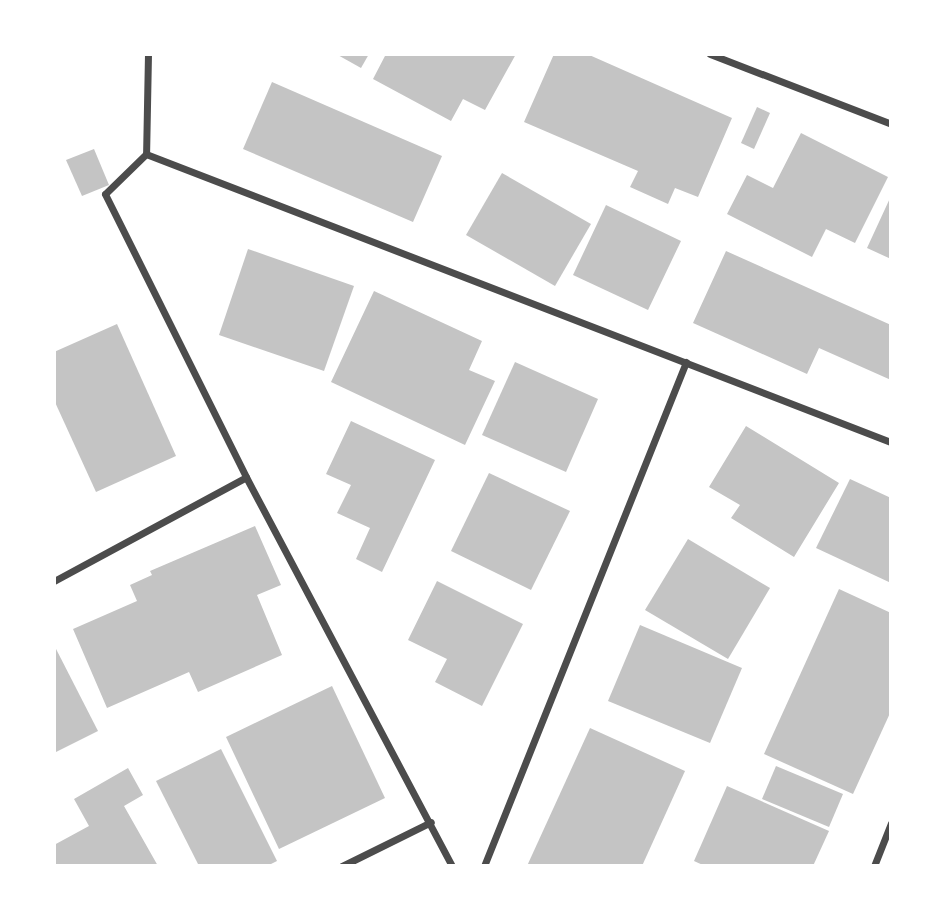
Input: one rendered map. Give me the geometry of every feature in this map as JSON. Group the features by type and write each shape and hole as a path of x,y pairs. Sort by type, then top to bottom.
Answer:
{"street":[{"path":"148,54 146,154 105,194 246,477 452,866"},
{"path":"710,54 891,124"},
{"path":"146,154 891,442"},
{"path":"484,866 686,362"},
{"path":"54,581 246,477"},
{"path":"342,866 431,822"},
{"path":"874,866 891,823"}],"building":[{"path":"336,54 369,54 361,68"},
{"path":"386,54 516,54 485,110 463,99 451,121 373,79"},
{"path":"554,54 587,54 732,118 698,197 675,188 668,204 630,187 638,171 524,122"},
{"path":"272,82 442,156 413,222 243,149"},
{"path":"757,107 770,113 754,149 741,143"},
{"path":"801,133 888,177 855,243 826,229 812,257 727,214 747,175 773,188"},
{"path":"94,149 109,185 82,196 66,160"},
{"path":"502,173 591,224 555,286 466,235"},
{"path":"891,196 891,259 867,248"},
{"path":"606,205 681,241 648,310 573,275"},
{"path":"248,249 354,286 324,371 219,335"},
{"path":"726,251 891,325 891,380 819,348 807,374 693,323"},
{"path":"374,291 482,341 469,370 495,381 465,445 331,382"},
{"path":"117,324 176,456 96,492 54,400 54,352"},
{"path":"515,362 598,399 566,472 482,435"},
{"path":"351,421 435,460 382,572 356,559 370,528 337,513 351,485 326,474"},
{"path":"746,426 839,483 794,557 731,518 740,505 709,487"},
{"path":"489,473 570,511 531,590 451,551"},
{"path":"850,479 891,498 891,583 816,548"},
{"path":"255,526 281,585 257,595 282,655 198,692 189,672 107,708 73,629 137,601 130,585 152,575 150,571"},
{"path":"688,539 770,588 728,659 645,610"},
{"path":"437,581 523,624 482,706 435,682 447,659 408,640"},
{"path":"839,589 891,613 891,711 853,794 764,754"},
{"path":"640,625 742,668 710,743 608,701"},
{"path":"54,645 98,731 54,753"},
{"path":"332,686 385,798 279,849 226,737"},
{"path":"590,728 685,771 642,866 527,866"},
{"path":"221,749 277,861 267,866 199,866 156,781"},
{"path":"776,766 843,794 829,827 762,799"},
{"path":"128,768 143,795 124,806 158,866 54,866 54,845 89,826 74,799"},
{"path":"727,786 829,831 813,866 705,866 694,861"}]}
